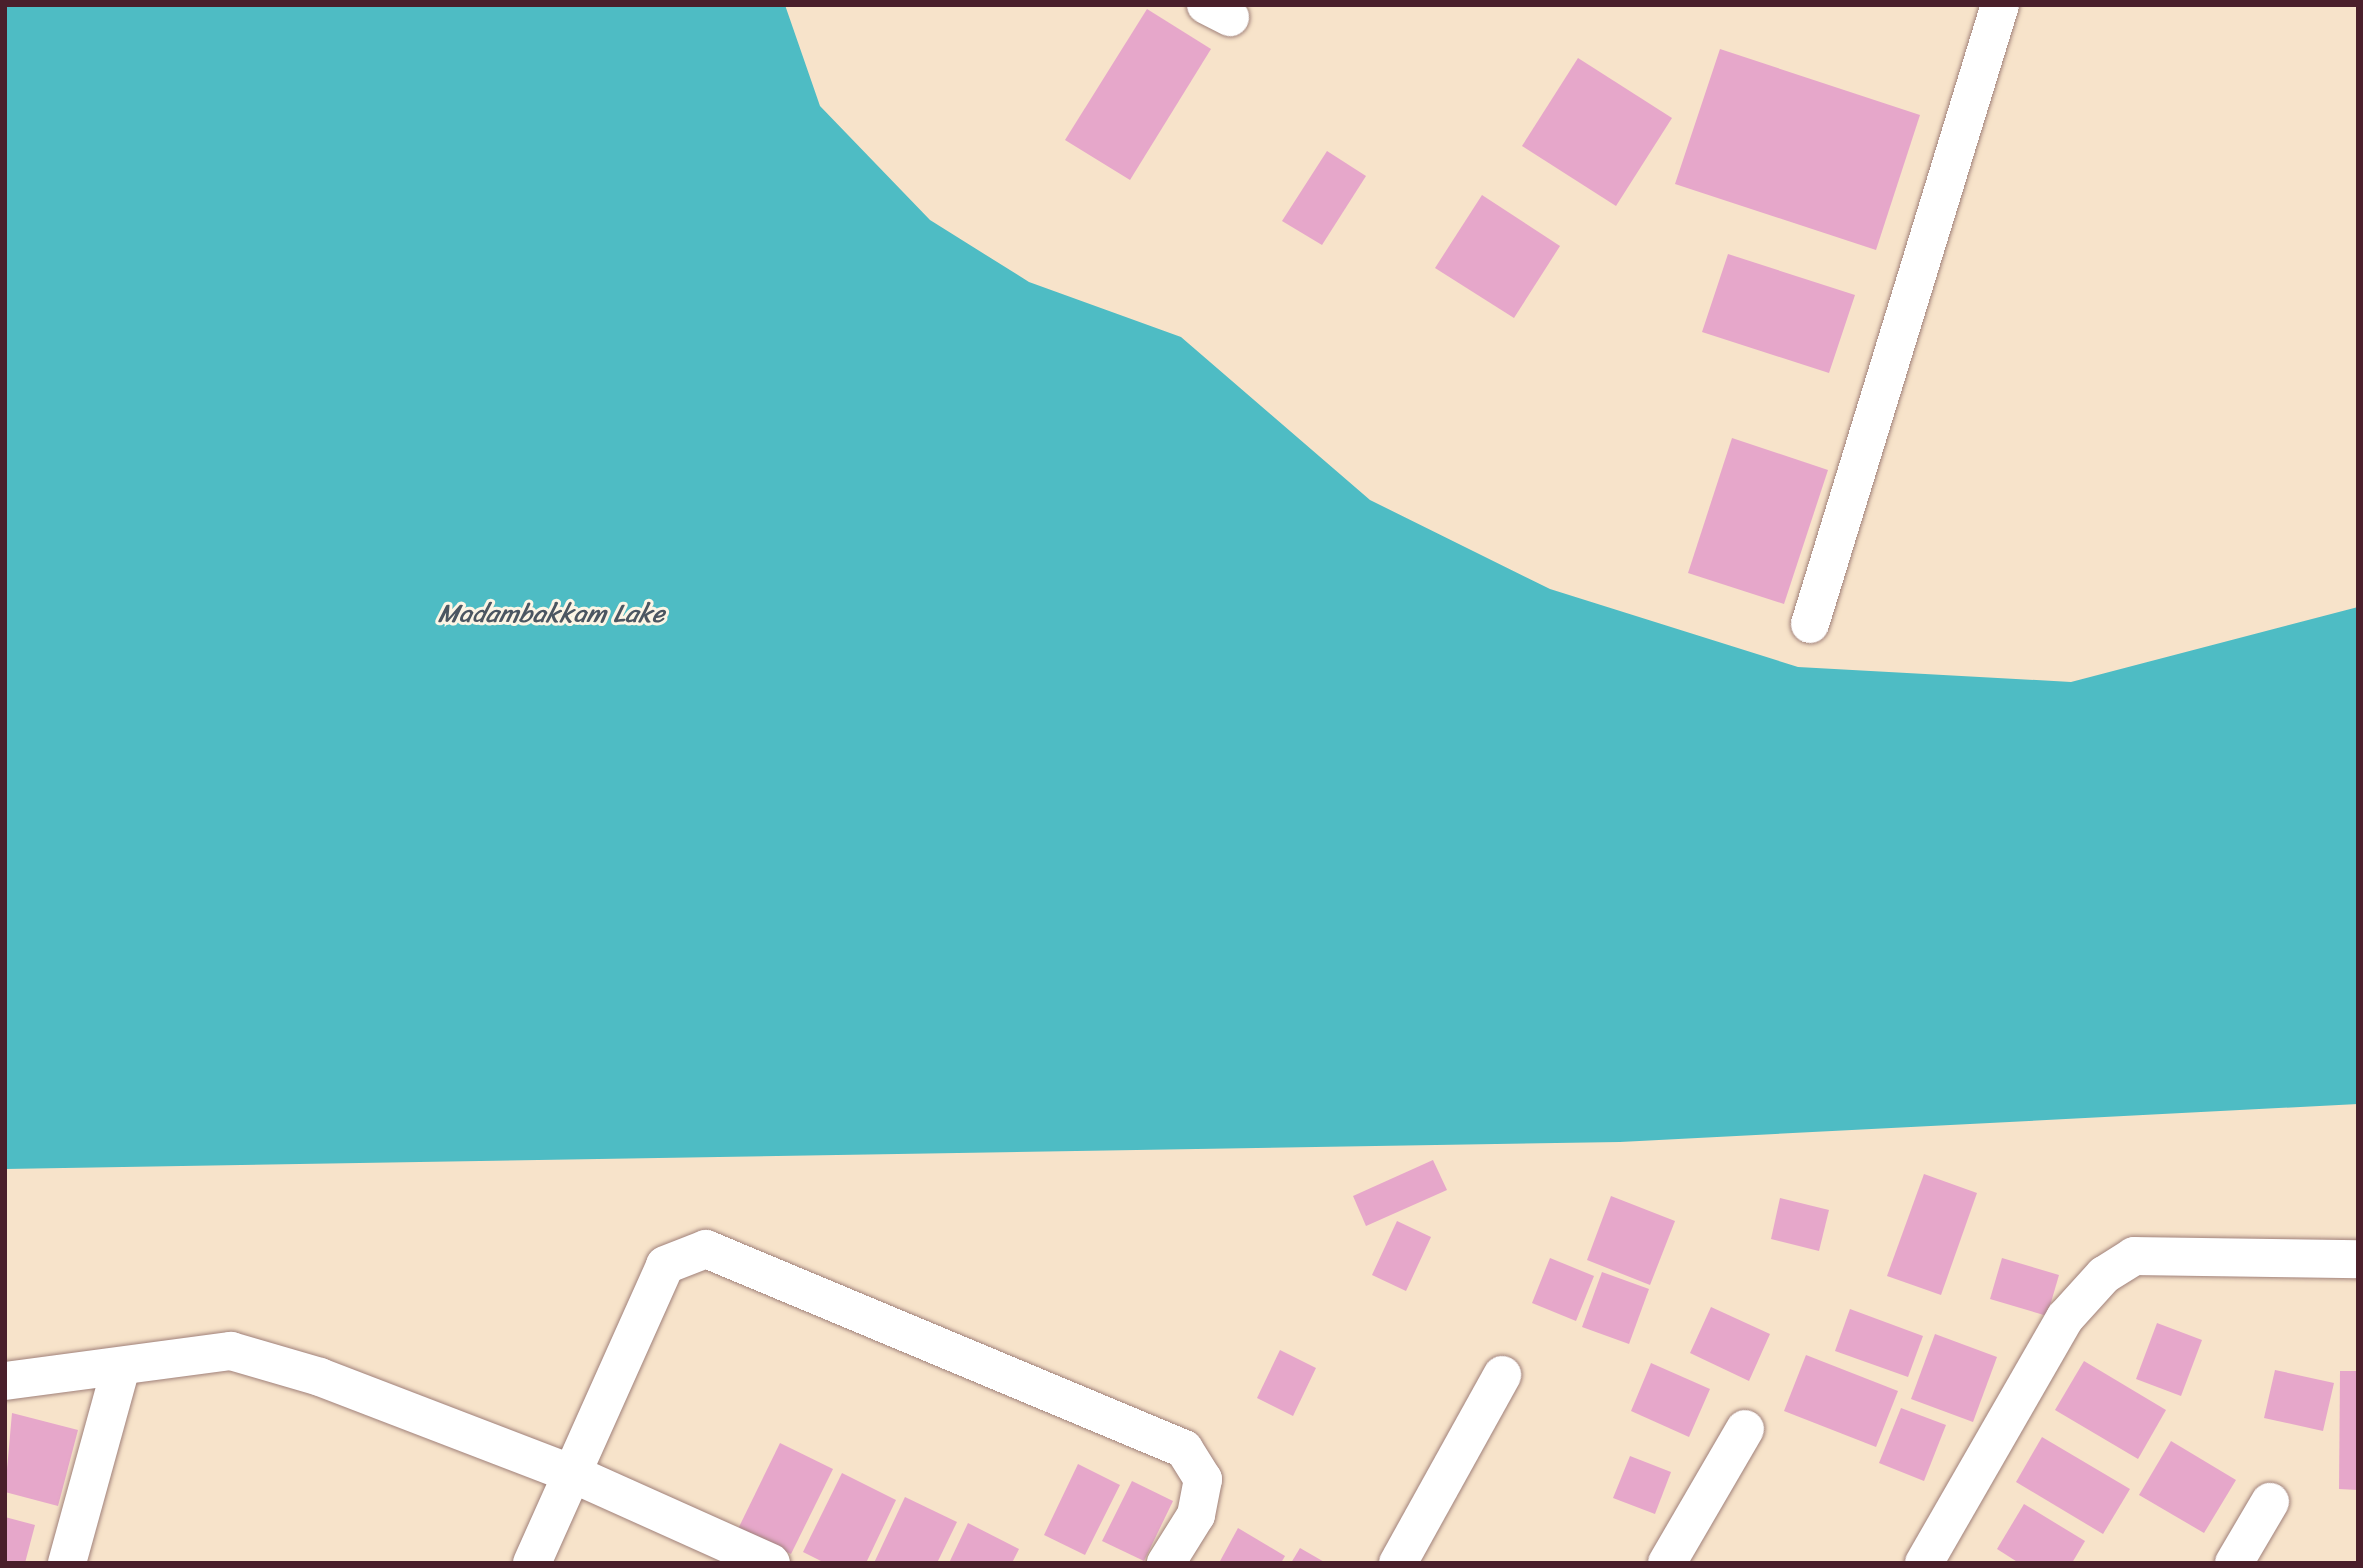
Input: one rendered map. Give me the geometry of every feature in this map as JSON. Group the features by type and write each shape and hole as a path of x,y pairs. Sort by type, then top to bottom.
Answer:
{"street":[{"path":"1810,624 2000,5"},
{"path":"531,1563 665,1265 706,1249 1184,1449 1203,1479 1196,1515 1166,1563"},
{"path":"1924,1563 2065,1318 2104,1275 2134,1256 2358,1259"},
{"path":"5,1381 120,1370 231,1351 320,1377 573,1474 771,1563"},
{"path":"67,1563 120,1370"},
{"path":"1398,1563 1502,1375"},
{"path":"1667,1563 1745,1429"},
{"path":"2234,1563 2270,1502"}],"water":[{"name":"Madambakkam Lake","path":"5,5 785,5 820,106 930,220 1029,282 1181,337 1370,500 1550,589 1798,667 2071,682 2358,607 2358,1104 1620,1142 5,1169"}],"building":[{"path":"1147,9 1211,49 1130,180 1065,140"},
{"path":"1720,49 1920,115 1876,250 1675,184"},
{"path":"1578,58 1672,118 1616,206 1522,146"},
{"path":"1327,151 1366,176 1322,245 1282,221"},
{"path":"1482,195 1560,246 1514,318 1435,268"},
{"path":"1728,254 1855,295 1829,373 1702,332"},
{"path":"1732,438 1828,470 1784,604 1688,573"},
{"path":"1433,1160 1447,1190 1366,1226 1353,1196"},
{"path":"1924,1174 1977,1193 1941,1295 1887,1276"},
{"path":"1611,1196 1675,1221 1650,1285 1587,1260"},
{"path":"1780,1198 1829,1210 1819,1251 1771,1239"},
{"path":"1397,1221 1431,1237 1406,1291 1372,1275"},
{"path":"1550,1258 1594,1276 1576,1321 1532,1303"},
{"path":"2002,1258 2059,1275 2047,1316 1990,1299"},
{"path":"1602,1272 1649,1289 1629,1344 1582,1327"},
{"path":"1711,1307 1770,1334 1749,1381 1690,1353"},
{"path":"1850,1309 1923,1336 1908,1377 1835,1351"},
{"path":"2157,1323 2202,1340 2181,1396 2136,1379"},
{"path":"1935,1334 1997,1357 1973,1422 1911,1399"},
{"path":"1280,1350 1316,1368 1293,1416 1257,1398"},
{"path":"1806,1355 1898,1391 1876,1447 1784,1411"},
{"path":"2084,1361 2166,1410 2138,1459 2055,1410"},
{"path":"1651,1363 1710,1389 1689,1437 1631,1411"},
{"path":"2275,1370 2334,1383 2323,1431 2264,1418"},
{"path":"2340,1371 2358,1371 2358,1490 2339,1489"},
{"path":"1901,1408 1946,1425 1924,1481 1879,1463"},
{"path":"12,1413 78,1430 58,1506 5,1492"},
{"path":"2042,1437 2130,1489 2103,1534 2016,1482"},
{"path":"2171,1441 2236,1480 2204,1533 2139,1495"},
{"path":"780,1443 833,1469 791,1554 738,1529"},
{"path":"1630,1456 1671,1472 1655,1514 1613,1498"},
{"path":"1078,1464 1120,1485 1085,1555 1044,1535"},
{"path":"842,1473 896,1500 866,1563 825,1563 803,1552"},
{"path":"1132,1481 1173,1501 1144,1561 1102,1541"},
{"path":"905,1497 957,1522 937,1563 874,1563"},
{"path":"2024,1504 2085,1541 2072,1563 2019,1563 1997,1549"},
{"path":"5,1517 35,1525 25,1563 5,1563"},
{"path":"968,1523 1019,1549 1012,1563 949,1563"},
{"path":"1238,1528 1285,1556 1281,1563 1219,1563"},
{"path":"1300,1548 1326,1563 1291,1563"}]}
